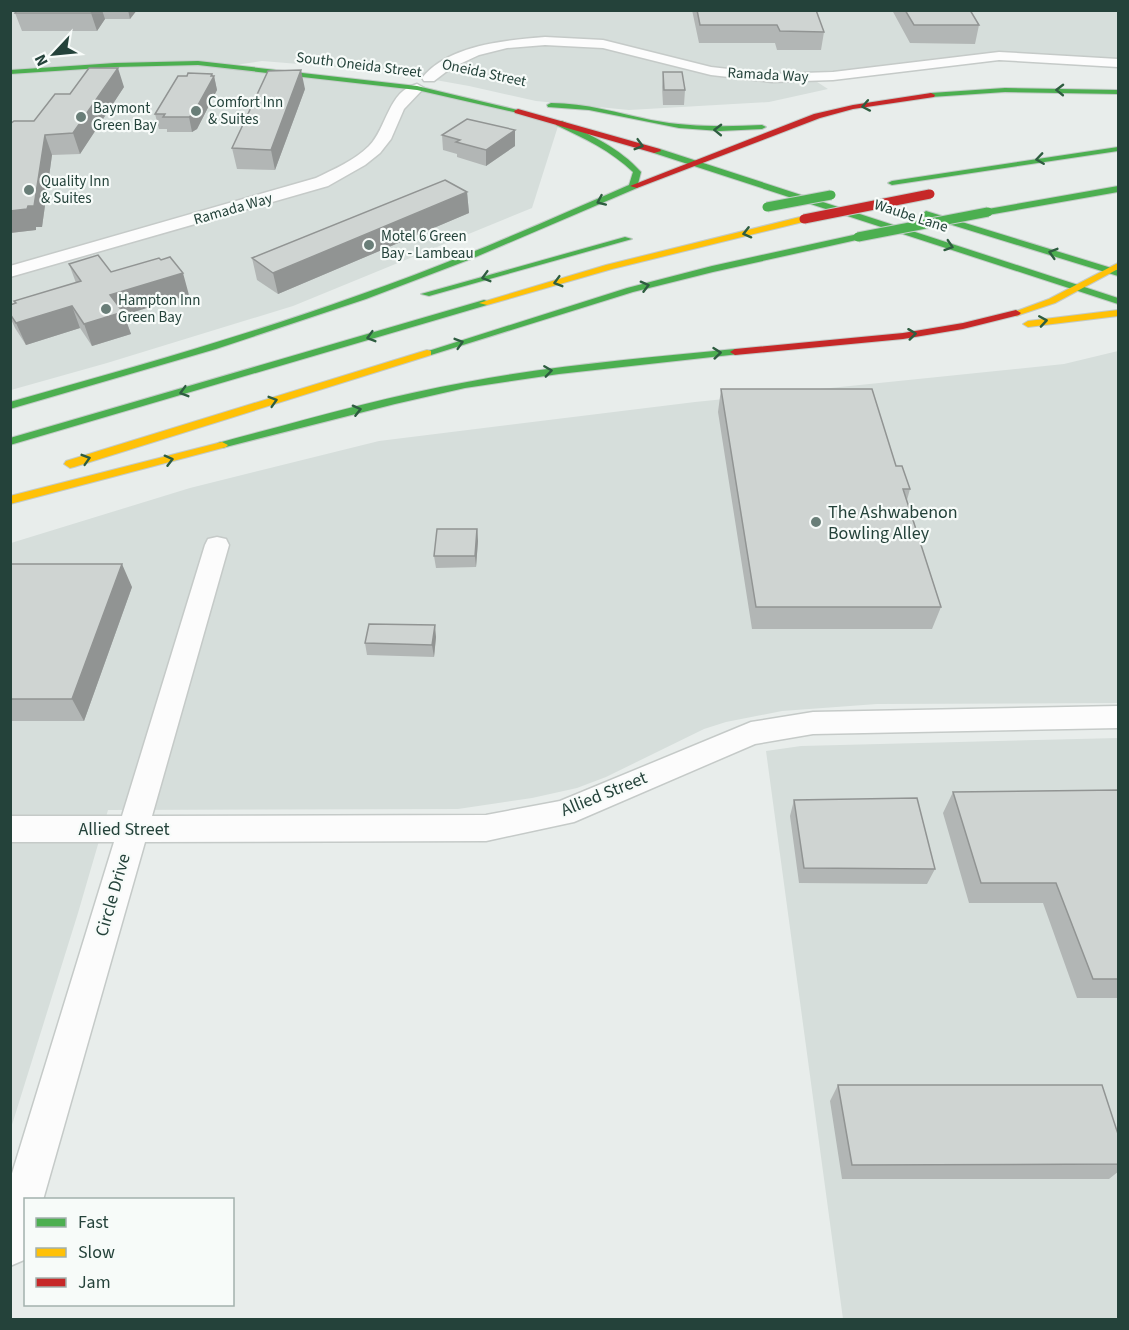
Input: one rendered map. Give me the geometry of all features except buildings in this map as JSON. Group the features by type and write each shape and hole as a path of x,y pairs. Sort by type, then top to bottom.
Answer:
{"main road":[{"name":"Oneida Street","path":"233,65 262,60 382,71 423,83 531,100 678,139"},
{"path":"10,72 115,65 198,63 233,65 256,70 306,69 423,83 520,101 552,105 573,104 640,119 703,129 743,129 907,99 979,92 1044,90 1119,92"},
{"name":"South Oneida Street","path":"423,83 694,162"},
{"path":"10,406 223,345 311,316 524,235 694,162 817,116"},
{"path":"559,123 613,150 629,162 637,172 633,187"},
{"path":"701,146 747,159"},
{"path":"886,184 1119,149"},
{"name":"Waube Lane","path":"694,162 1119,301"},
{"name":"Waube Lane","path":"826,183 1115,270"},
{"path":"56,469 630,290 712,269 858,237 1119,189"},
{"path":"762,208 852,192"},
{"path":"10,442 609,267 804,219 936,193"},
{"path":"416,297 640,236"},
{"path":"10,500 390,402 489,381 583,367 943,330 1028,310 1115,270"},
{"path":"943,330 987,330 1119,313"},
{"path":"10,412 354,315"}],"street":[{"name":"Ramada Way","path":"10,272 322,182 350,168 374,150 383,139 397,107 446,65 474,52 507,44 545,40 603,44 711,71 772,78 832,76 999,56 1119,63"},
{"name":"Circle Drive","path":"24,1198 217,545"},
{"name":"Allied Street","path":"10,830 486,828 563,813 761,731 813,723 1119,717"},
{"name":"Circle Drive","path":"10,1246 24,1198"}],"shaded area":[{"path":"11,11 1118,11 1118,63 999,56 811,78 828,89 769,102 629,110 536,101 385,71 262,61 235,65 417,88 559,123 532,208 293,306 11,390"},
{"path":"1118,351 1118,703 877,704 782,711 726,722 704,729 606,777 577,788 532,798 458,809 108,810 11,1128 11,543 190,488 379,441 695,402 1064,364"},
{"path":"1118,738 1118,1319 843,1319 766,751 801,746"}],"traffic: fast":[{"path":"10,72 115,65 198,63 417,88 518,111"},
{"path":"931,95 1005,90 1118,92"},
{"path":"551,105 589,108 679,126 720,129 762,127"},
{"path":"559,123 619,156 637,172 633,187"},
{"path":"892,183 1118,149"},
{"path":"657,151 1118,301"},
{"path":"10,406 213,347 363,297 468,257 634,186"},
{"path":"988,212 1118,189"},
{"path":"767,207 831,195"},
{"path":"858,237 988,212"},
{"path":"926,214 1118,273"},
{"path":"427,353 630,290 712,269 858,237"},
{"path":"426,294 628,239"},
{"path":"10,442 484,303"},
{"path":"222,445 395,400 465,385 559,370 735,352"}],"traffic: slow":[{"path":"484,303 609,267 804,219"},
{"path":"1016,313 1052,301 1118,266"},
{"path":"1028,324 1118,313"},
{"path":"70,464 427,353"},
{"path":"10,500 222,445"}],"traffic: jam":[{"path":"634,186 817,116 853,107 931,95"},
{"path":"518,111 657,151"},
{"path":"804,219 930,194"},
{"path":"735,352 903,336 963,326 1016,313"}],"place":[{"name":"Comfort Inn & Suites","path":"196,111"},
{"name":"Baymont Green Bay","path":"81,117"},
{"name":"Quality Inn & Suites","path":"29,190"},
{"name":"Motel 6 Green Bay - Lambeau","path":"369,245"},
{"name":"Hampton Inn Green Bay","path":"106,309"},
{"name":"The Ashwabenon Bowling Alley","path":"816,522"}]}
